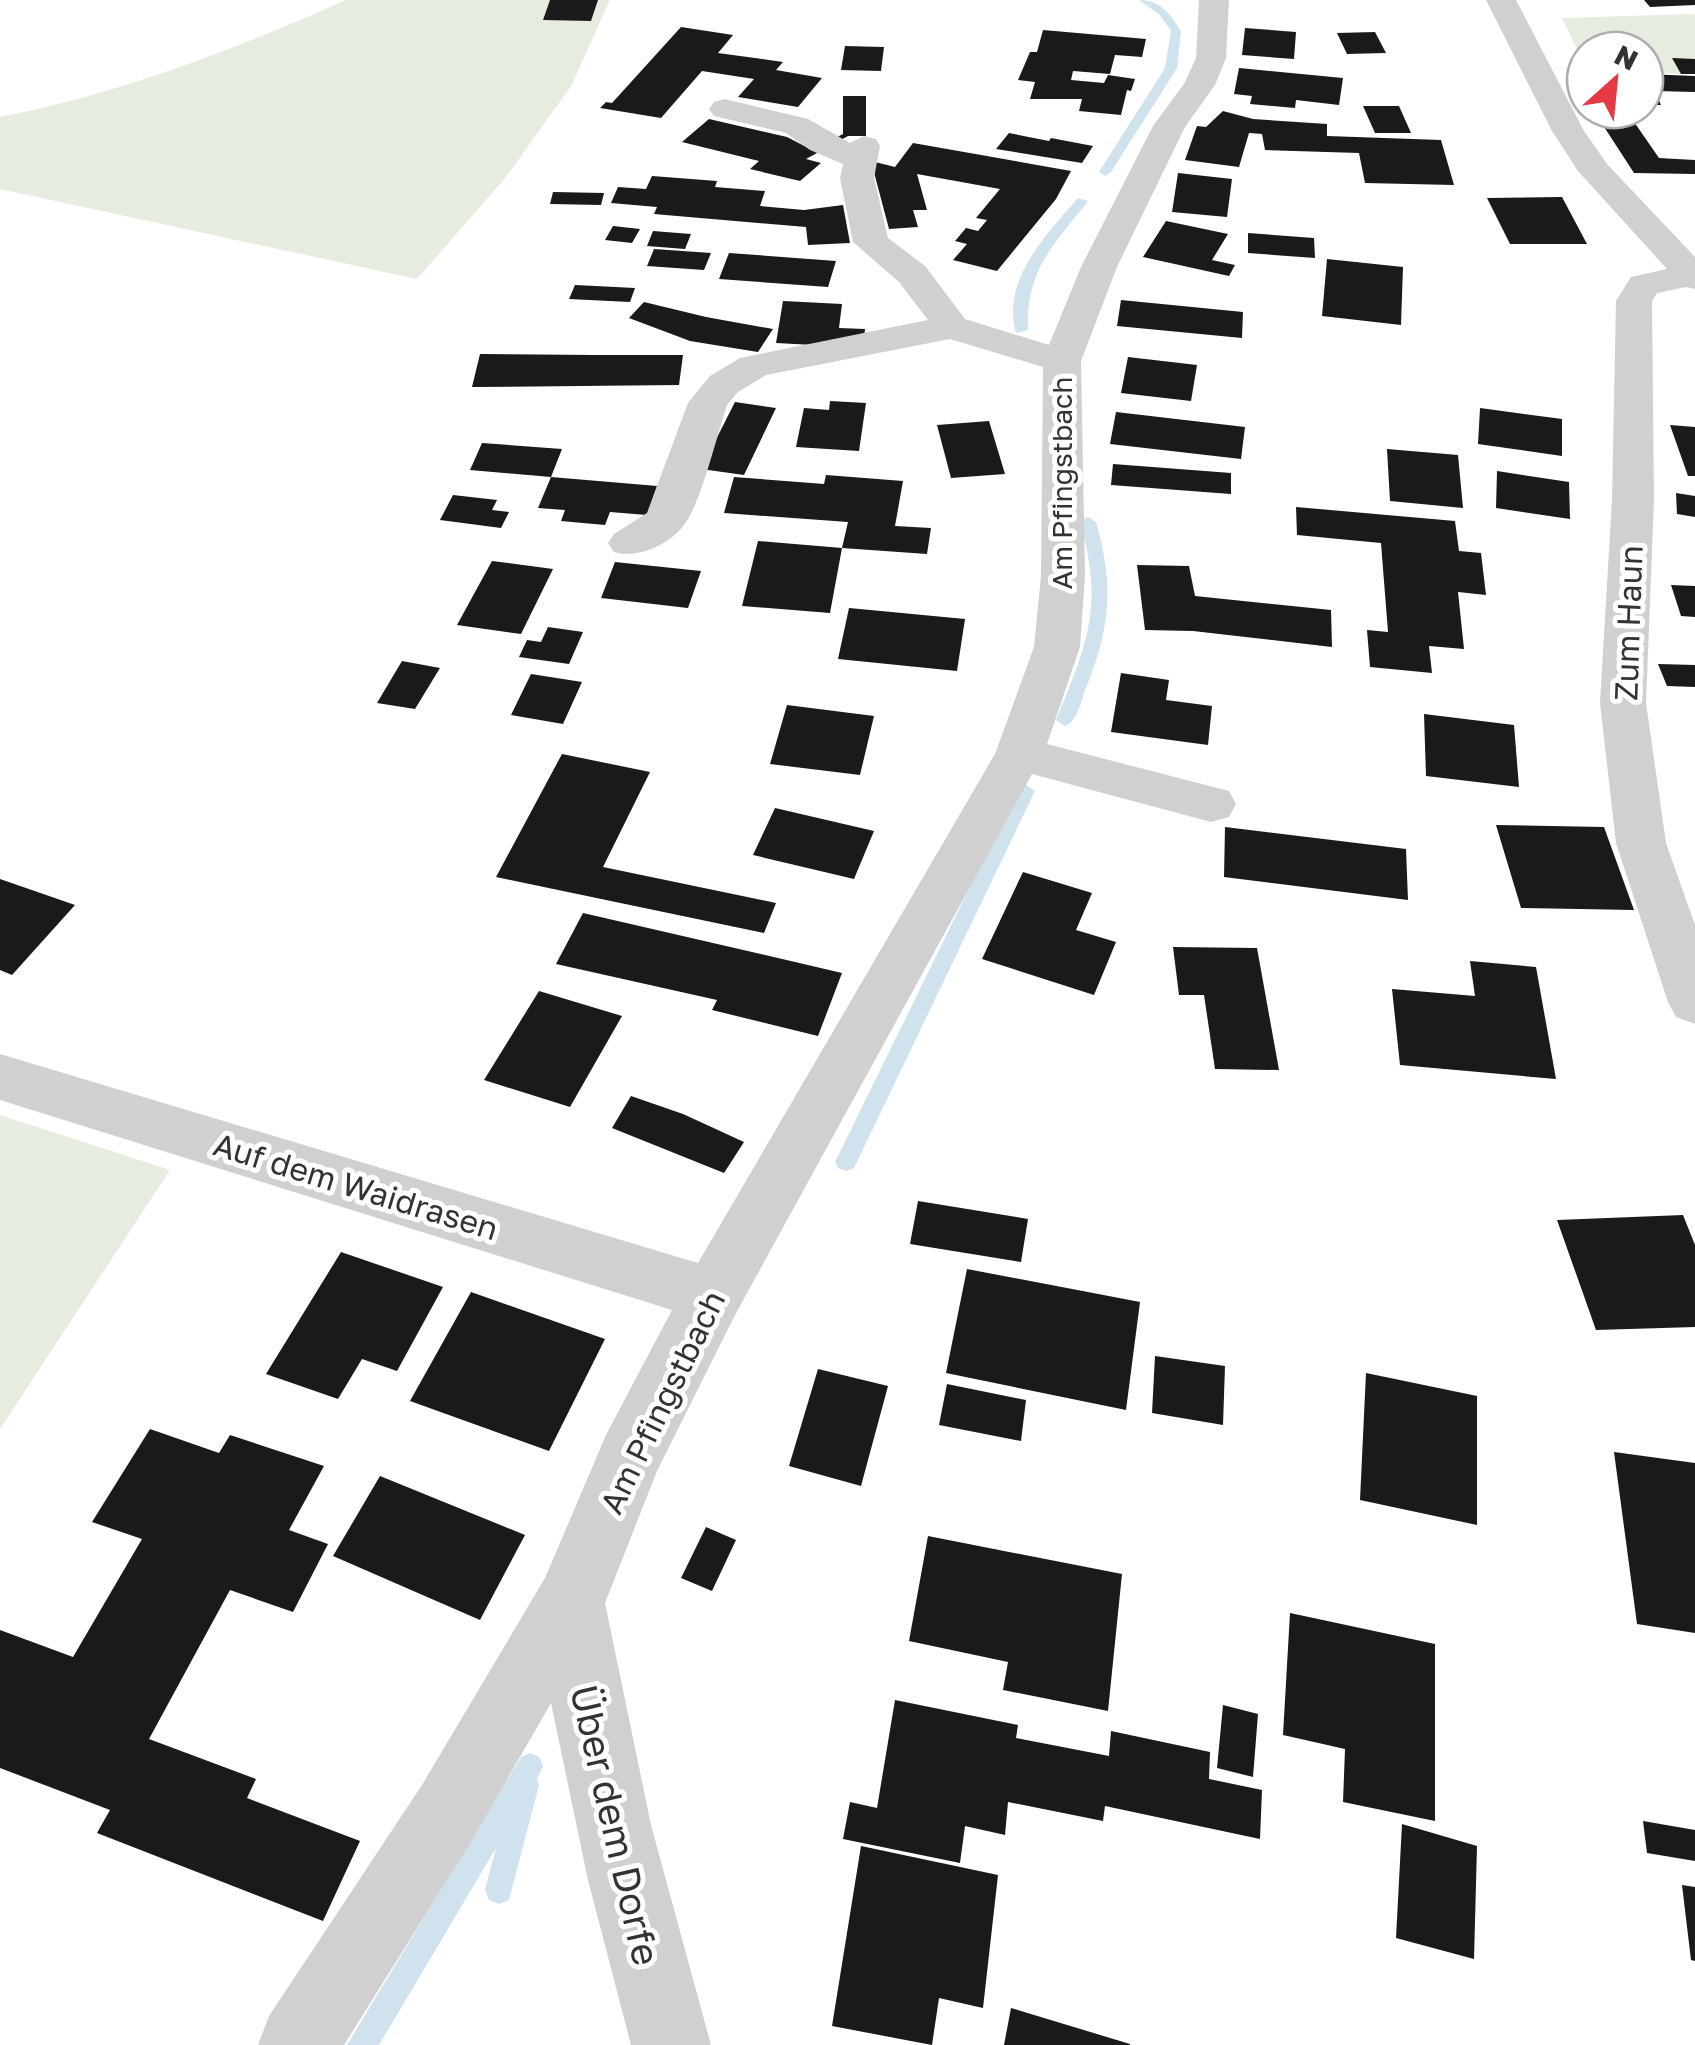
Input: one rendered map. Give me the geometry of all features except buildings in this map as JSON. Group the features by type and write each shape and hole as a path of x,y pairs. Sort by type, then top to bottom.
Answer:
{"street":[{"name":"Am Pfingstbach","path":"298,2045 448,1811 570,1603 629,1456 713,1295 1018,754 1057,646 1063,576 1062,361 1099,267 1169,126 1199,86 1211,58 1214,0"},
{"path":"1500,0 1568,131 1595,171 1694,276"},
{"path":"725,110 797,126 862,153 857,178 871,242 912,274 952,327"},
{"name":"Zum Haun","path":"1694,276 1644,285 1634,300 1632,500 1623,702 1642,843 1695,1002"},
{"path":"629,543 666,520 708,403 724,384 754,366 952,327 1062,361"},
{"path":"1018,754 1211,804"},
{"name":"Auf dem Waidrasen","path":"0,1077 713,1295"},
{"name":"Über dem Dorfe","path":"570,1603 586,1709 622,1871 671,2045"}],"shaded area":[{"path":"346,0 610,0 571,86 506,177 417,279 0,189 0,117 89,96 176,68"},
{"path":"1695,14 1695,74 1665,73 1665,30 1568,30 1562,18"},
{"path":"0,1115 170,1170 0,1429"}],"waterway":[{"path":"1105,172 1171,68 1176,31 1164,13 1144,0"},
{"path":"1021,330 1020,309 1028,274 1045,245 1082,201"},
{"path":"1065,720 1099,623 1101,577 1088,522"},
{"path":"846,1162 1026,791"},
{"path":"362,2045 530,1766"},
{"path":"499,1890 526,1785"}]}
